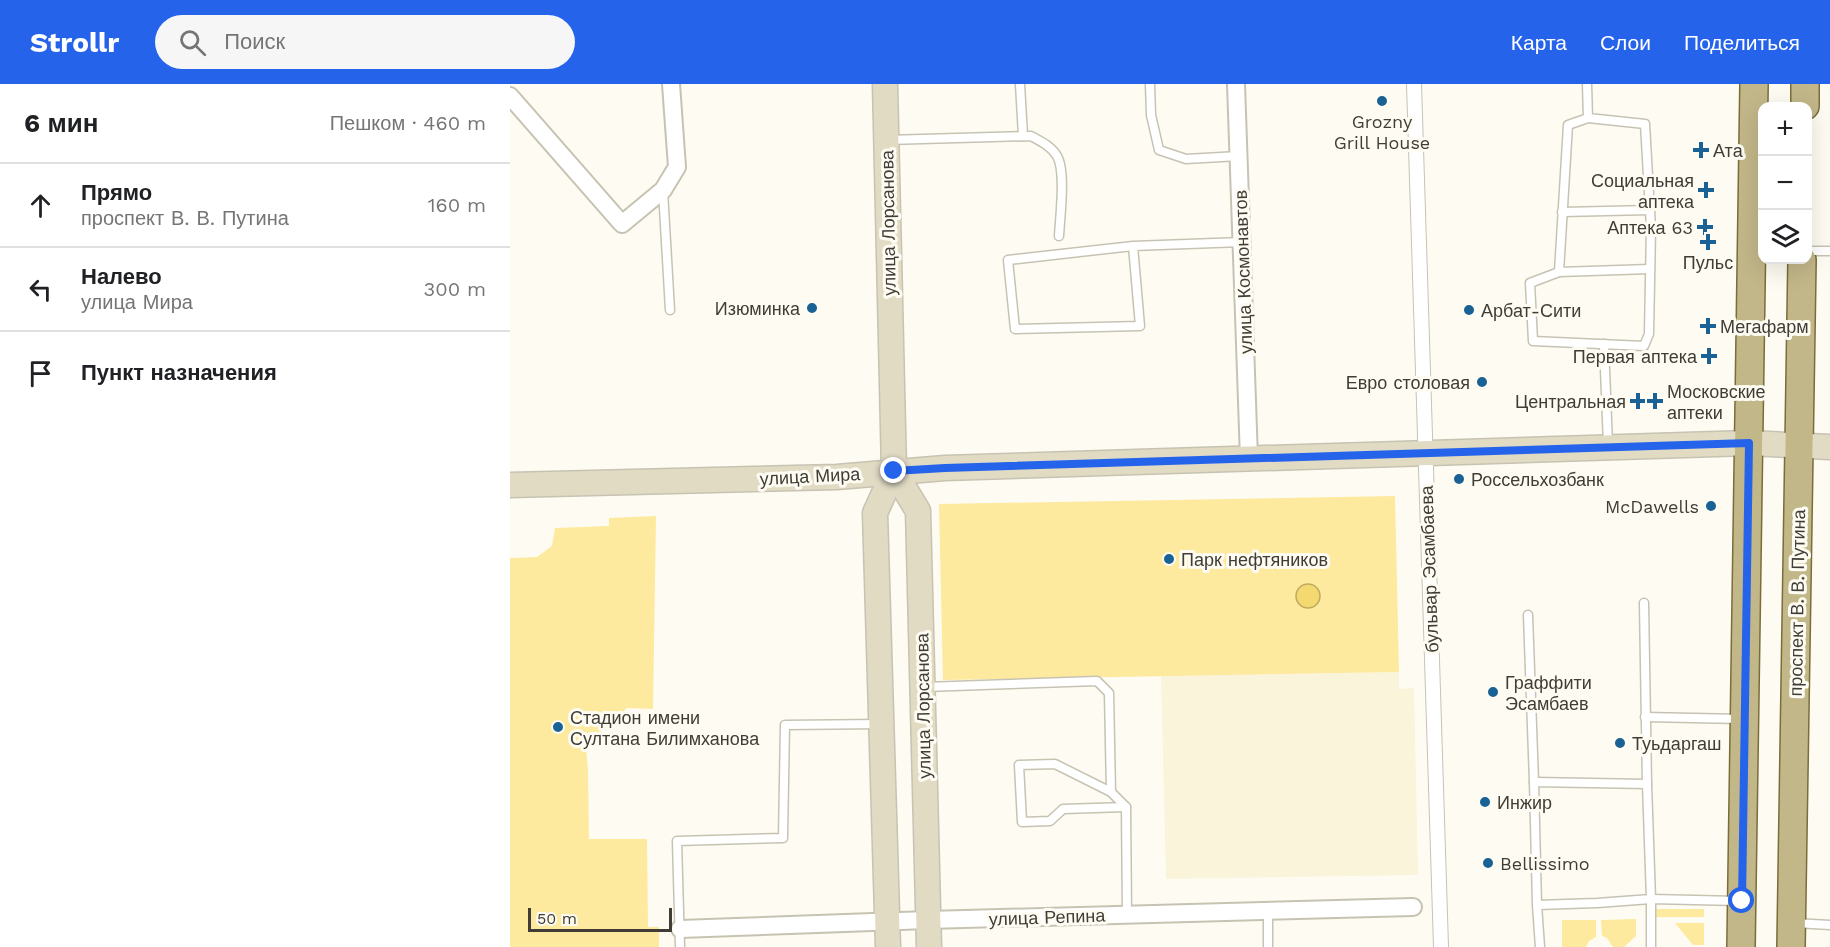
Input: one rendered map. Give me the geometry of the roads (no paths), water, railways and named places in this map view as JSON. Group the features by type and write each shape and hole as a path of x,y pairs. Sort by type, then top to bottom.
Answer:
{"main road":[{"name":"улица Лорсанова","path":"885,84 894,471 875,513 888,947"},
{"path":"1741,947 1754,84"},
{"path":"1804,102 1805,84"},
{"name":"проспект В. В. Путина","path":"1791,935 1802,264"},
{"name":"улица Мира","path":"510,485 837,477 945,468 1749,443 1830,447"},
{"name":"улица Лорсанова","path":"894,471 918,512 929,947"}],"street":[{"path":"510,96 622,224 663,190 676,167 671,84"},
{"name":"улица Космонавтов","path":"1236,84 1249,459"},
{"name":"бульвар Эсамбаева","path":"1414,84 1441,947"},
{"name":"улица Репина","path":"680,929 1413,907"}],"lane":[{"path":"1020,84 1023,136"},
{"path":"1150,84 1151,115 1159,150 1186,159 1239,156"},
{"path":"1587,84 1588,118"},
{"path":"1559,272 1568,125 1588,118 1645,124 1650,210 1650,269 1649,334 1644,346 1533,341 1530,284 1559,272 1650,269"},
{"path":"887,140 1031,136 1046,144 1056,154 1061,166 1059,236"},
{"path":"663,190 670,310"},
{"path":"1562,212 1650,210"},
{"path":"1133,246 1140,326 1015,329 1008,260 1133,246 1242,242"},
{"path":"1812,251 1830,251"},
{"path":"1604,344 1608,448"},
{"path":"1644,603 1645,717 1652,899 1651,947"},
{"path":"1528,615 1540,947"},
{"path":"922,687 1097,681 1110,693 1112,792"},
{"path":"1645,717 1744,719"},
{"path":"680,947 677,841 783,838 785,725 881,724"},
{"path":"1126,807 1063,809 1050,821 1023,822 1019,765 1055,764 1112,792 1126,807 1127,914"},
{"path":"1534,783 1647,783"},
{"path":"1537,905 1652,899 1742,901"},
{"path":"1268,911 1268,947"},
{"path":"1791,935 1830,925"}],"place":[{"name":"Grozny Grill House","path":"1382,101"},
{"name":"Ата","path":"1701,150"},
{"name":"Социальная аптека","path":"1706,190"},
{"name":"Аптека 63","path":"1705,227"},
{"name":"Пульс","path":"1708,242"},
{"name":"Изюминка","path":"812,308"},
{"name":"Арбат-Сити","path":"1469,310"},
{"name":"Мегафарм","path":"1708,326"},
{"name":"Первая аптека","path":"1709,356"},
{"name":"Евро столовая","path":"1482,382"},
{"name":"Центральная","path":"1638,401"},
{"name":"Московские аптеки","path":"1655,401"},
{"name":"Россельхозбанк","path":"1459,479"},
{"name":"McDawells","path":"1711,506"},
{"name":"Парк нефтяников","path":"1169,559"},
{"name":"Граффити Эсамбаев","path":"1493,692"},
{"name":"Стадион имени Султана Билимханова","path":"558,727"},
{"name":"Туьдаргаш","path":"1620,743"},
{"name":"Инжир","path":"1485,802"},
{"name":"Bellissimo","path":"1488,863"}]}
